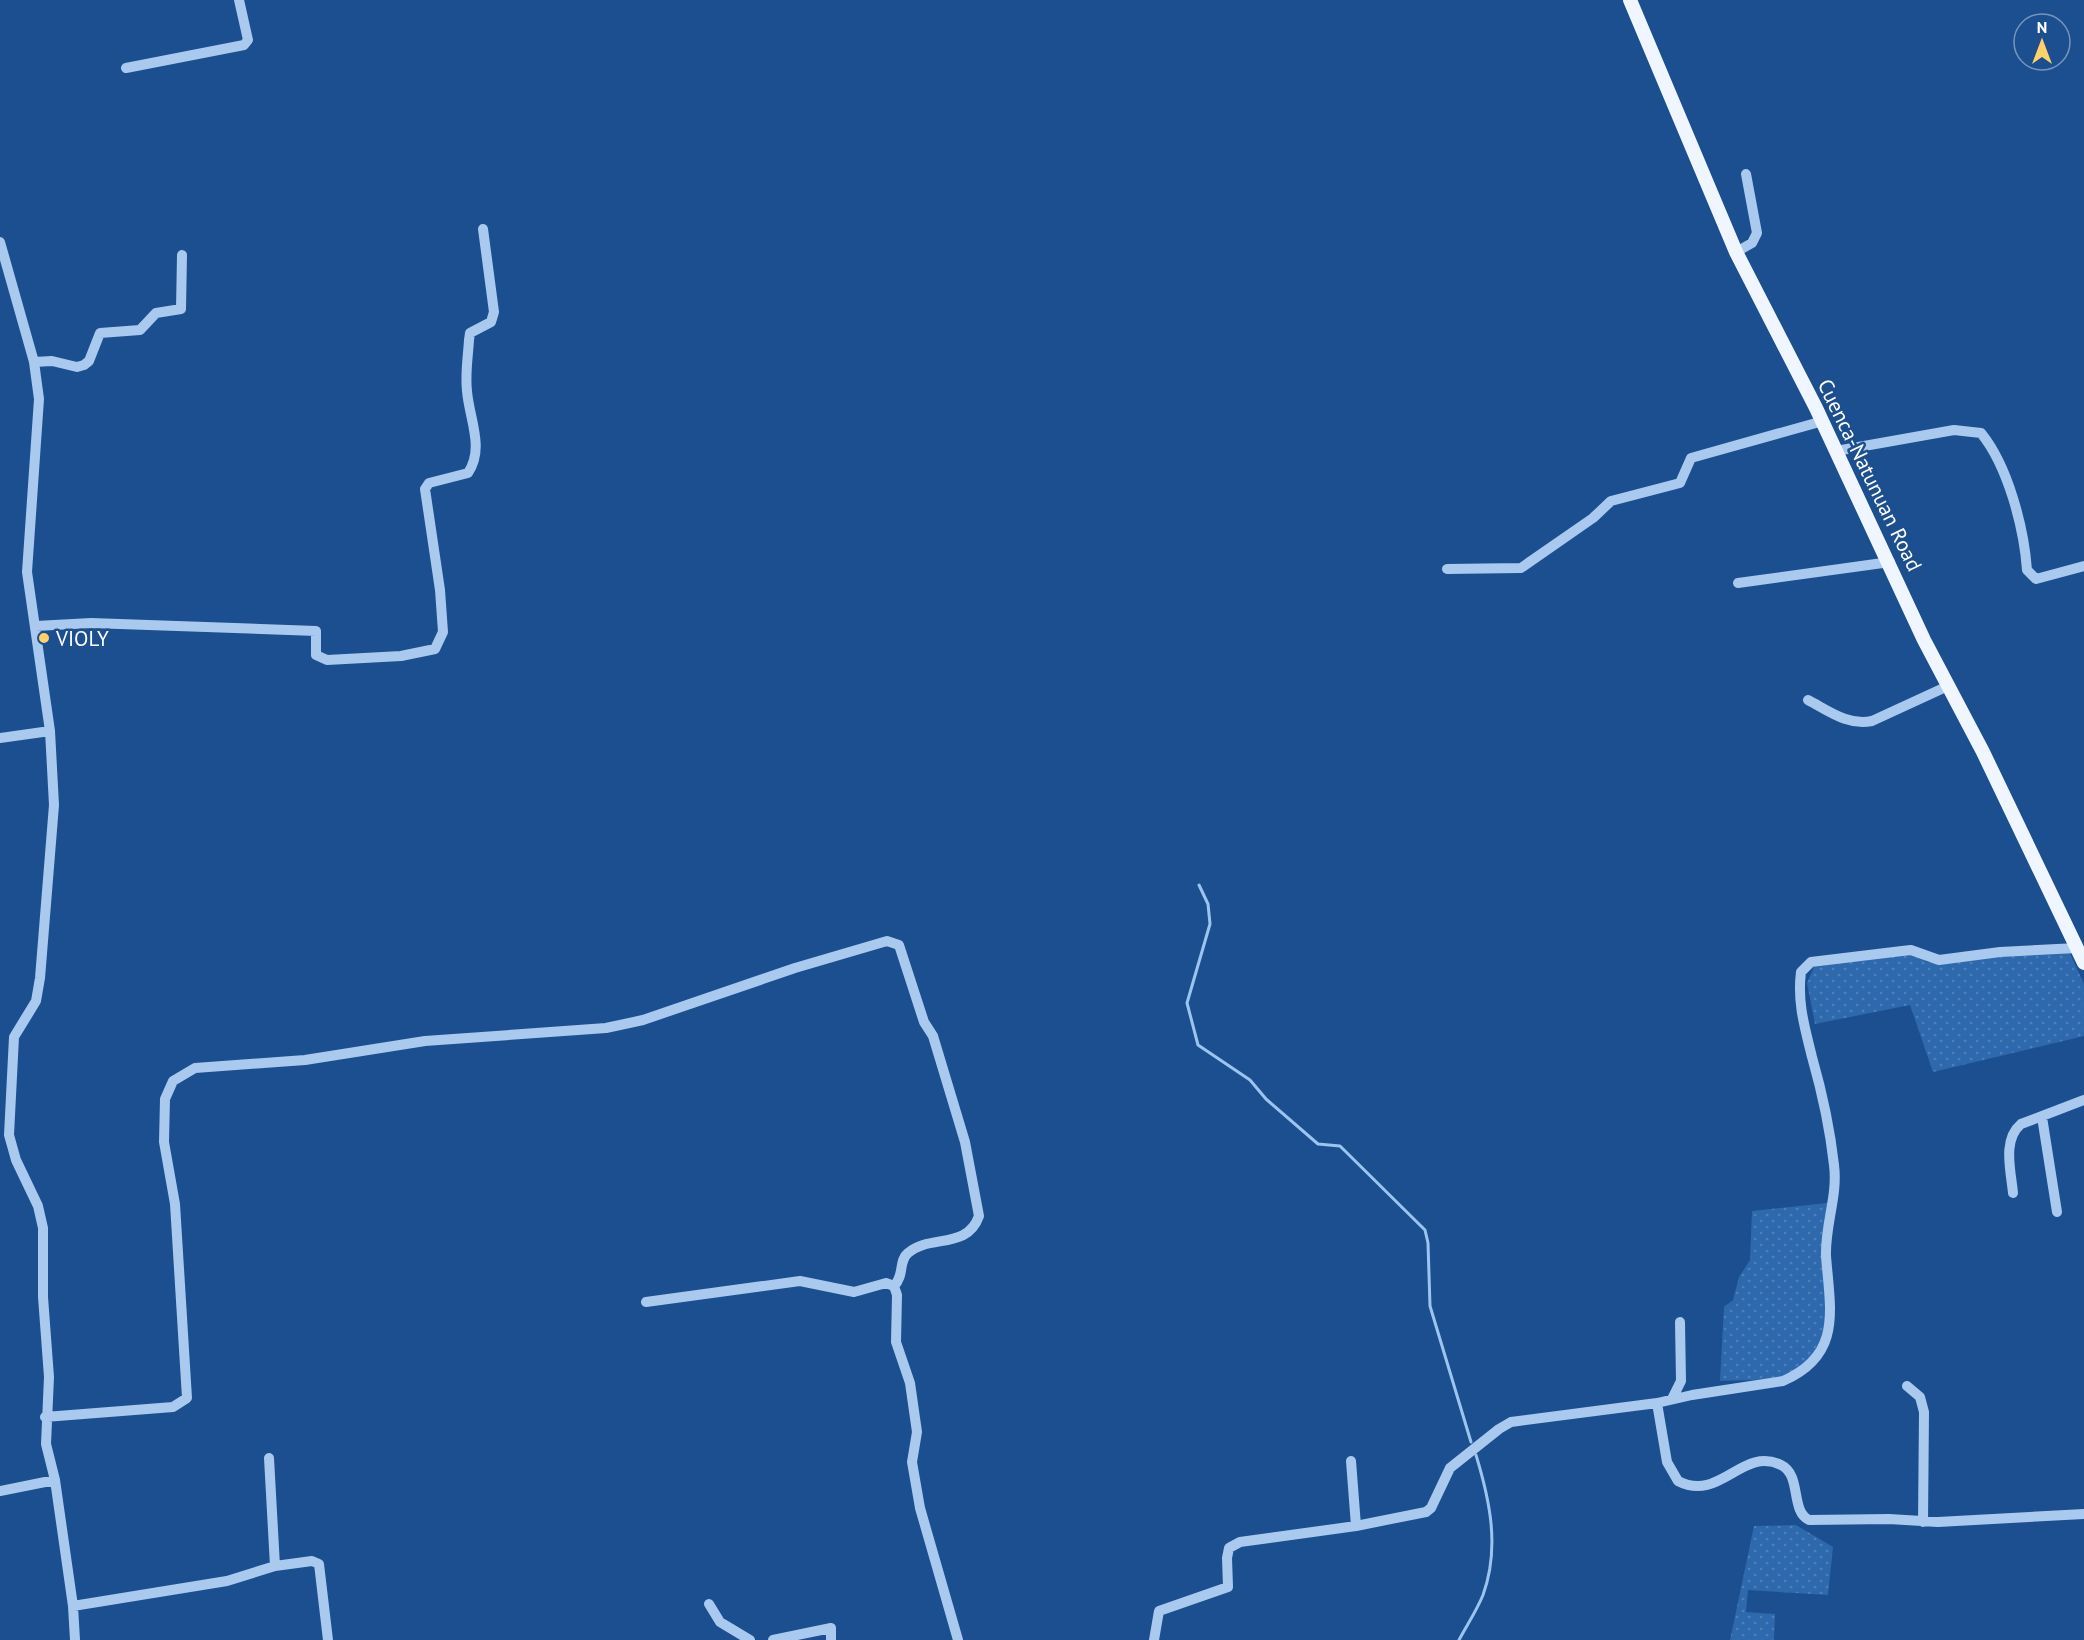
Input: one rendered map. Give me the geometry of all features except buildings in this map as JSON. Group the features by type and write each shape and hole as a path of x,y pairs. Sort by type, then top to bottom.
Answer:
{"main road":[{"name":"Cuenca-Natunuan Road","path":"1629,0 1736,252 1823,421 1948,686 1983,752 2084,963"}],"street":[{"path":"126,68 244,45 248,40 239,0"},
{"path":"1736,252 1752,243 1757,233 1746,174"},
{"path":"36,626 91,623 316,631 316,655 327,660 400,656 435,649 443,632 440,590 425,489 429,483 468,473 475,463 475,436 466,389 469,340 470,333 491,322 494,312 483,229"},
{"path":"0,242 34,362 39,399 27,572 50,731 54,805 40,978 36,1001 14,1037 9,1135 16,1160 38,1206 43,1228 42,1297 49,1377 45,1417 48,1452 55,1480 74,1606 75,1640"},
{"path":"34,362 52,361 77,367 84,365 89,361 100,333 140,330 156,313 181,309 182,255"},
{"path":"1447,569 1521,568 1593,518 1611,501 1680,483 1691,458 1823,421"},
{"path":"1836,451 1954,430 1981,433 1994,449 2025,538 2027,570 2036,579 2084,566"},
{"path":"1738,583 1890,562"},
{"path":"1808,700 1852,723 1862,723 1872,721 1948,686"},
{"path":"0,738 50,731"},
{"path":"45,1417 173,1407 187,1398 175,1204 164,1142 165,1099 173,1081 184,1072 195,1068 305,1060 425,1041 606,1028 643,1020 795,968 886,940 899,945 924,1022 933,1036 965,1142 979,1216 976,1224 957,1240 910,1251 904,1257 902,1277 894,1286"},
{"path":"1154,1640 1160,1610 1228,1587 1229,1548 1240,1542 1356,1526 1425,1512 1431,1508 1450,1468 1511,1422 1657,1403 1783,1381 1797,1375 1821,1352 1827,1340 1831,1317 1826,1240 1836,1178 1824,1108 1802,1026 1798,988 1800,972 1806,965 1911,950 1939,960 2000,952 2077,948"},
{"path":"2013,1193 2010,1162 2012,1135 2021,1124 2084,1100"},
{"path":"2042,1117 2057,1212"},
{"path":"646,1302 800,1281 854,1292 886,1283 894,1286"},
{"path":"894,1286 897,1295 896,1342 910,1383 917,1432 912,1462 920,1508 958,1640"},
{"path":"1672,1399 1681,1381 1680,1322"},
{"path":"1907,1386 1920,1396 1924,1412 1923,1522"},
{"path":"1657,1403 1666,1462 1671,1473 1687,1485 1699,1487 1721,1481 1752,1462 1765,1461 1782,1465 1791,1473 1806,1519 1896,1519 1923,1522 2084,1514"},
{"path":"269,1458 275,1566"},
{"path":"1351,1461 1356,1526"},
{"path":"0,1491 55,1480"},
{"path":"74,1606 227,1581 275,1566 312,1561 319,1564 328,1640"},
{"path":"709,1604 720,1622 750,1640"},
{"path":"773,1640 831,1628 831,1640"}],"shaded area":[{"path":"2067,947 2084,984 2084,1036 1933,1072 1910,1005 1815,1024 1807,983 1814,967 1912,951 1927,962 1945,962"},
{"path":"1827,1203 1830,1297 1827,1321 1819,1342 1807,1360 1789,1374 1766,1379 1720,1381 1724,1307 1733,1300 1739,1277 1750,1260 1752,1211"},
{"path":"1796,1525 1833,1547 1828,1595 1748,1590 1746,1612 1775,1614 1774,1640 1730,1640 1754,1526"}],"waterway":[{"path":"1199,885 1208,904 1210,924 1187,1003 1198,1045 1250,1080 1266,1099 1318,1144 1340,1146 1425,1230 1428,1243 1430,1306 1471,1442"},
{"path":"1459,1640 1483,1595 1491,1560 1489,1507 1476,1455"}],"place":[{"name":"VIOLY","path":"44,638"}]}
